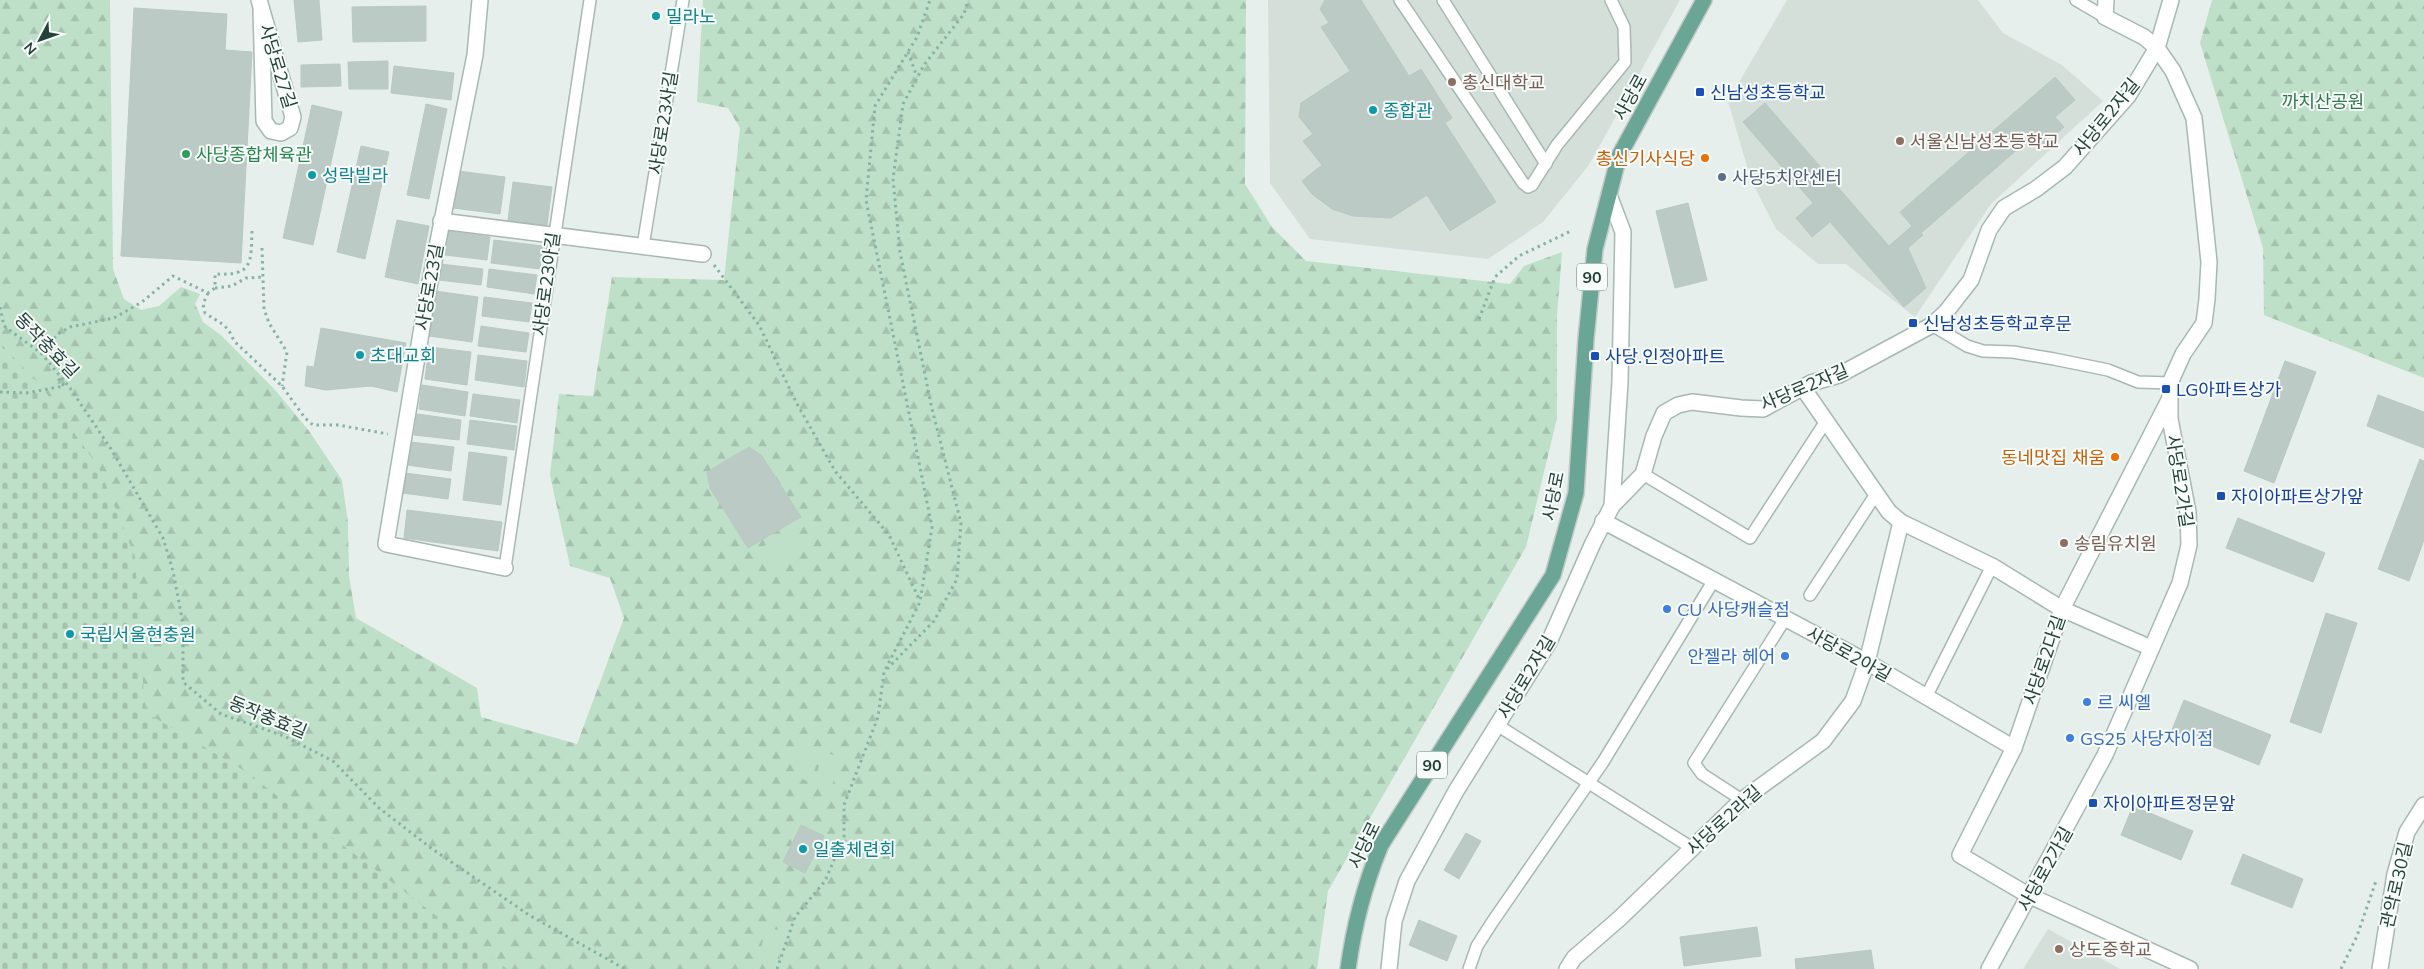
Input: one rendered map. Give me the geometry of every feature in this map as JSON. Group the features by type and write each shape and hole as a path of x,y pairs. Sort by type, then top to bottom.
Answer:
{"main road":[{"name":"사당로","path":"1348,969 1353,928 1367,880 1381,845 1553,575 1576,493 1586,338 1595,249 1619,156 1704,0"}],"street":[{"name":"사당로23길","path":"480,0 475,55 441,221 386,544 505,568"},
{"path":"2105,17 2106,0"},
{"path":"2156,48 2172,0"},
{"name":"사당로27길","path":"260,5 293,117 290,128 281,133 271,131 264,121 260,5"},
{"name":"사당로2가길","path":"1990,969 2028,895 2100,764 2180,583 2189,545 2188,512 2170,420 2170,390 2183,354 2204,324 2209,262 2194,118 2173,71 2156,48 2144,37 2105,17"},
{"name":"사당로2자길","path":"1389,969 1394,921 1407,881 1456,791 1549,642 1612,506 1643,474 1654,436 1664,413 1678,405 1692,402 1763,409 1803,388 1839,375 1932,325 1946,312 1970,280 1989,230 2004,208 2036,189 2065,167 2128,96 2156,48"},
{"path":"1609,195 1623,232 1620,382 1612,506"},
{"path":"441,221 703,254"},
{"path":"1803,388 1889,512 1901,522 1992,566 2062,610 2151,648"},
{"name":"사당로2다길","path":"2028,895 1960,855 2014,748 2062,610 2170,390"},
{"name":"사당로2아길","path":"1604,521 1866,662 2014,748"},
{"name":"사당로2라길","path":"1567,969 1574,958 1620,918 1742,800 1823,741 1853,701 1866,662 1901,522"},
{"name":"관악로30길","path":"2380,969 2395,874 2407,832 2424,805"},
{"path":"2028,895 2190,969"}],"lane":[{"name":"사당로23아길","path":"505,568 590,0"},
{"name":"사당로23사길","path":"643,246 683,0"},
{"path":"1400,0 1523,184 1528,187 1532,185 1558,145 1625,62 1624,27 1611,0"},
{"path":"1443,0 1546,164"},
{"path":"2076,0 2105,17"},
{"path":"1932,325 1967,346 1983,351 2014,352 2054,358 2108,370 2138,382 2170,390"},
{"path":"1643,474 1750,538 1826,421"},
{"path":"1810,595 1876,494"},
{"path":"1926,697 1992,566"},
{"path":"1469,969 1477,946 1512,890 1588,783 1714,580"},
{"path":"1742,800 1702,774 1694,764 1785,619"},
{"path":"1497,725 1692,848"}],"path":[{"path":"777,969 795,916 825,881 844,837 844,805 878,717 884,672 920,602 932,527 866,200 875,106 917,37 930,0"},
{"path":"884,672 934,621 957,579 961,523 932,409 900,252 893,179 903,104 924,65 964,14 968,0"},
{"path":"908,52 917,77"},
{"path":"215,288 215,274 234,275 246,268 251,258 252,230"},
{"path":"1479,319 1495,277 1518,256 1571,230"},
{"path":"262,248 264,309 269,323 287,352 282,386"},
{"path":"703,254 721,272 759,325 796,402 835,471 889,535 920,602"},
{"path":"41,353 58,334 70,327 114,318 142,302 173,276 208,292"},
{"path":"263,277 246,278 232,286 215,288 208,292 203,304 205,313 223,323 231,332 234,341 282,386 305,418 313,425 338,425 404,436"},
{"name":"동작충효길","path":"0,307 4,326 41,353 70,388 111,449 163,538 173,571 182,624 183,682 221,714 284,736 333,761 379,808 431,848 530,915 625,969"},
{"path":"0,392 26,393 64,386 45,362 42,348 41,353"}],"shaded area":[{"name":"총신대학교","path":"1268,0 1680,0 1589,165 1543,222 1488,259 1310,239 1270,183"},
{"name":"서울신남성초등학교","path":"1787,0 1978,0 2003,33 2062,65 2103,101 1991,204 1915,317 1846,264 1818,264 1776,229 1751,180 1728,101"},
{"name":"상도중학교","path":"2048,929 2120,969 2023,969"}],"green space":[{"path":"0,0 110,0 113,269 124,299 141,310 159,306 181,287 200,294 195,304 203,322 222,336 276,391 309,431 342,480 348,523 349,576 356,618 477,688 481,717 577,744 624,618 610,578 570,566 550,475 559,394 593,396 612,277 724,280 740,128 728,108 697,102 703,0 1246,0 1245,184 1272,227 1306,261 1510,284 1524,266 1562,252 1557,316 1557,418 1526,547 1328,891 1317,969 0,969"},
{"name":"까치산공원","path":"2212,0 2424,0 2424,378 2264,315 2263,248 2200,43"},
{"name":"국립서울현충원","path":"0,343 42,387 99,468 135,557 145,712 243,770 507,969 0,969"},
{"path":"794,528 806,546 773,565 762,547"},
{"path":"803,745 820,751 811,782 793,776"},
{"path":"823,752 841,757 831,789 814,783"},
{"path":"767,927 785,932 776,964 758,958"}],"building":[{"path":"294,0 319,0 322,40 298,42"},
{"name":"종합관","path":"1325,0 1361,0 1409,76 1421,69 1452,118 1445,123 1496,202 1450,231 1427,195 1391,218 1353,216 1332,209 1312,194 1302,181 1322,165 1303,141 1313,134 1299,117 1301,103 1350,71 1321,27 1329,23 1320,9"},
{"path":"426,6 426,41 353,42 352,7"},
{"name":"사당종합체육관","path":"134,8 227,14 225,50 252,52 241,263 121,256"},
{"path":"388,61 388,89 349,89 348,62"},
{"path":"340,64 341,86 301,87 301,65"},
{"path":"394,66 454,73 451,100 391,93"},
{"path":"2055,77 2075,100 2055,117 2064,127 2043,146 2034,135 1921,233 1923,235 1908,248 1926,288 1904,307 1830,222 1812,237 1796,218 1813,203 1743,122 1765,103 1889,246 1912,226 1900,212"},
{"path":"426,104 447,109 429,199 407,195"},
{"name":"성락빌라","path":"312,105 342,112 313,245 283,238"},
{"path":"361,146 389,152 365,259 337,252"},
{"path":"458,171 505,177 500,214 453,208"},
{"path":"513,182 552,187 547,225 508,220"},
{"path":"1688,203 1707,280 1675,288 1656,211"},
{"path":"397,220 429,226 418,284 385,277"},
{"path":"448,231 490,237 487,260 445,255"},
{"path":"494,240 543,246 540,269 491,263"},
{"path":"441,264 483,269 481,285 439,280"},
{"path":"489,269 537,275 534,294 487,287"},
{"path":"435,291 478,297 472,342 429,336"},
{"path":"484,297 532,303 529,322 482,316"},
{"path":"481,326 529,333 526,352 478,346"},
{"name":"초대교회","path":"321,328 406,343 397,392 371,386 326,390 305,386 307,366 314,367"},
{"path":"429,347 471,352 467,385 425,379"},
{"path":"478,355 527,361 524,387 475,380"},
{"path":"2285,361 2316,372 2274,483 2244,471"},
{"path":"422,385 468,392 465,416 419,409"},
{"path":"473,394 520,400 517,423 470,416"},
{"path":"2378,395 2424,412 2424,448 2367,426"},
{"path":"417,414 461,420 459,440 414,435"},
{"path":"470,420 517,426 514,450 467,444"},
{"path":"411,442 454,447 451,471 407,465"},
{"path":"749,447 762,456 801,517 748,548 710,488 707,472"},
{"path":"469,452 507,457 501,505 463,500"},
{"path":"2420,459 2424,461 2424,540 2409,581 2378,569"},
{"path":"405,473 451,479 448,499 402,493"},
{"path":"407,510 502,522 498,551 404,538"},
{"path":"2238,518 2325,553 2313,582 2226,548"},
{"path":"2326,613 2357,623 2321,733 2290,722"},
{"path":"2184,700 2271,735 2259,765 2172,730"},
{"path":"2133,806 2193,831 2181,860 2121,835"},
{"name":"일출체련회","path":"801,825 824,836 805,873 783,862"},
{"path":"1466,833 1481,841 1459,879 1444,870"},
{"path":"2243,854 2303,879 2292,908 2231,884"},
{"path":"1419,920 1457,936 1447,961 1409,945"},
{"path":"1757,927 1761,956 1684,966 1680,937"},
{"path":"1871,950 1874,969 1796,969 1795,959"}],"place":[{"name":"밀라노","path":"656,16"},
{"name":"총신대학교","path":"1452,82"},
{"name":"신남성초등학교","path":"1700,92"},
{"name":"종합관","path":"1373,110"},
{"name":"서울신남성초등학교","path":"1900,141"},
{"name":"사당종합체육관","path":"186,154"},
{"name":"총신기사식당","path":"1705,158"},
{"name":"성락빌라","path":"312,175"},
{"name":"사당5치안센터","path":"1722,177"},
{"name":"신남성초등학교후문","path":"1913,323"},
{"name":"초대교회","path":"360,355"},
{"name":"사당.인정아파트","path":"1595,356"},
{"name":"LG아파트상가","path":"2166,389"},
{"name":"동네맛집 채움","path":"2115,457"},
{"name":"자이아파트상가앞","path":"2221,496"},
{"name":"송림유치원","path":"2064,543"},
{"name":"CU 사당캐슬점","path":"1667,609"},
{"name":"국립서울현충원","path":"70,634"},
{"name":"안젤라 헤어","path":"1785,656"},
{"name":"르 씨엘","path":"2087,702"},
{"name":"GS25 사당자이점","path":"2070,738"},
{"name":"자이아파트정문앞","path":"2093,803"},
{"name":"일출체련회","path":"803,849"},
{"name":"상도중학교","path":"2059,949"}]}
